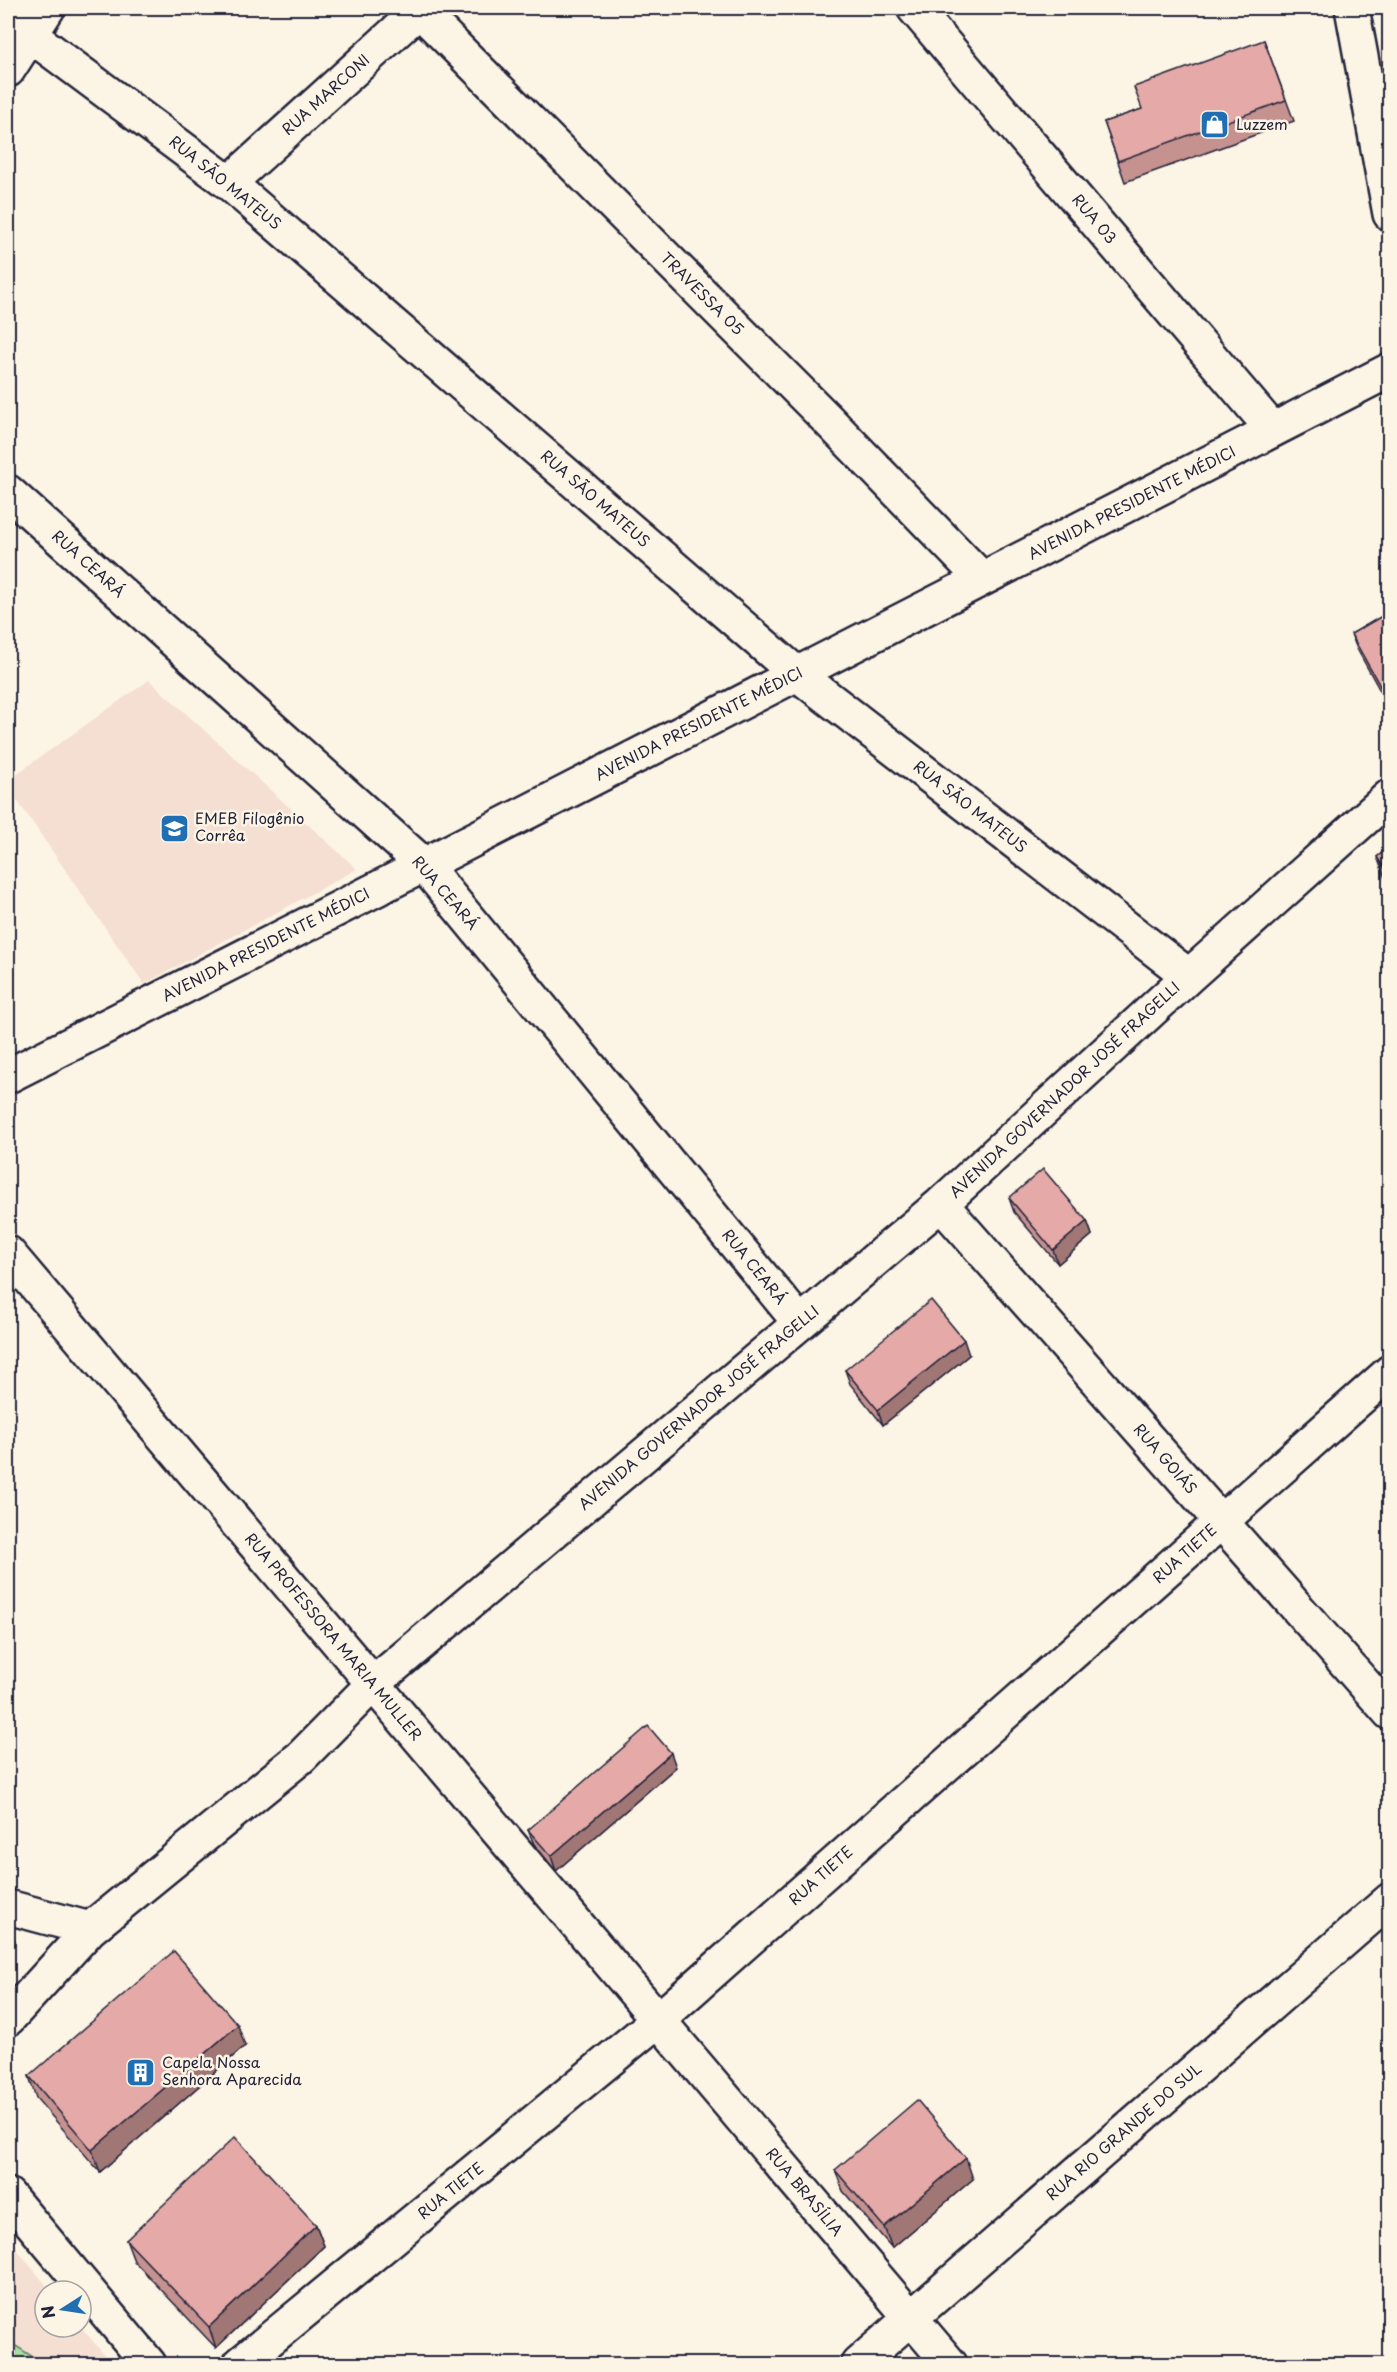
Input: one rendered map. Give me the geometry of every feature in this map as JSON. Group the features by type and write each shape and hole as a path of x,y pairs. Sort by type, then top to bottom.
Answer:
{"street":[{"path":"8,70 19,25 48,8"},
{"name":"RUA 03","path":"914,8 1273,430"},
{"path":"1352,8 1389,214"},
{"name":"RUA MARCONI","path":"230,183 420,9"},
{"name":"TRAVESSA 05","path":"420,9 868,460 982,579"},
{"name":"RUA SÃO MATEUS","path":"19,25 230,183 797,674 1189,975"},
{"name":"AVENIDA PRESIDENTE MÉDICI","path":"8,1076 1389,370"},
{"name":"RUA CEARÁ","path":"8,492 424,865 800,1323"},
{"name":"AVENIDA GOVERNADOR JOSÉ FRAGELLI","path":"8,2019 90,1929 301,1757 373,1684 941,1204 1189,975 1389,796"},
{"name":"RUA GOIÁS","path":"941,1204 1389,1713"},
{"name":"RUA PROFESSORA MARIA MULLER","path":"8,1253 658,2020"},
{"name":"RUA TIETE","path":"240,2364 658,2020 1389,1372"},
{"name":"RUA RIO GRANDE DO SUL","path":"858,2364 1389,1900"},
{"path":"8,1907 90,1929"},
{"name":"RUA BRASÍLIA","path":"658,2020 950,2364"},
{"path":"8,2195 149,2364"}],"shaded area":[{"name":"EMEB Filogênio Corrêa","path":"149,680 357,869 144,984 8,787 8,780"},
{"path":"8,2239 41,2279 33,2279 33,2339 91,2339 112,2364 8,2364"}],"green space":[{"path":"8,2341 44,2364 8,2364"}],"building":[{"name":"Luzzem","path":"1264,40 1286,100 1118,161 1104,122 1142,109 1134,87"},
{"path":"1389,612 1389,702 1351,634"},
{"path":"1389,847 1389,875 1377,857"},
{"path":"1043,1169 1087,1221 1053,1250 1009,1198"},
{"path":"931,1300 964,1340 878,1410 845,1370"},
{"path":"648,1726 671,1753 551,1856 528,1830"},
{"name":"Capela Nossa Senhora Aparecida","path":"174,1951 238,2025 92,2150 29,2076"},
{"path":"917,2100 966,2158 884,2227 835,2170"},
{"path":"235,2137 316,2225 209,2327 126,2240"}],"place":[{"name":"Luzzem","path":"1215,125"},
{"name":"EMEB Filogênio Corrêa","path":"174,828"},
{"name":"Capela Nossa Senhora Aparecida","path":"141,2072"}]}
